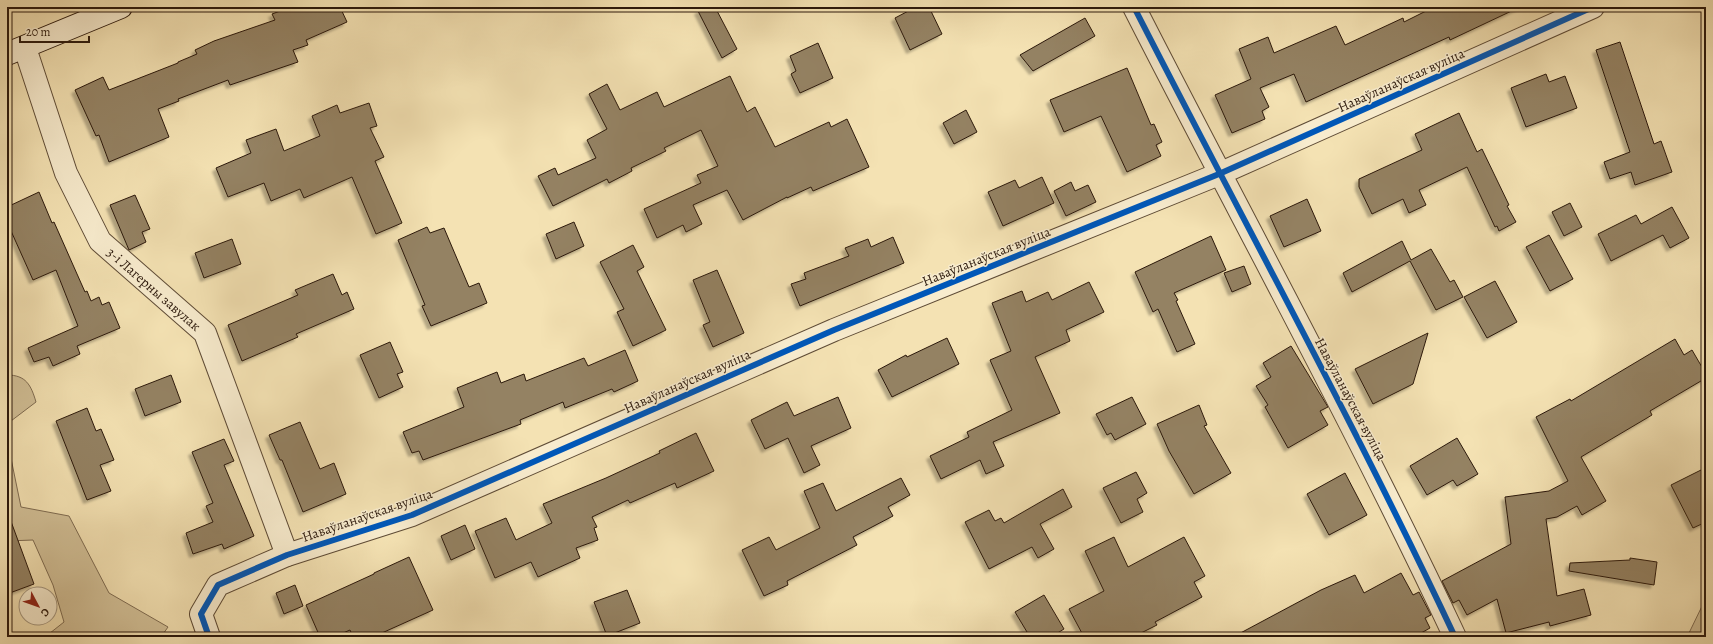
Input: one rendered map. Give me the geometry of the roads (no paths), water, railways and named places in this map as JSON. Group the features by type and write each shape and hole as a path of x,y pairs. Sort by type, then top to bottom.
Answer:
{"street":[{"path":"16,51 121,7"},
{"path":"1134,7 1219,174"},
{"name":"Наваўланаўская вуліца","path":"209,637 201,614 218,585 287,555 412,515 834,330 1219,174 1593,7"},
{"name":"3-і Лагерны завулак","path":"16,51 66,173 100,241 205,333 287,555"},
{"name":"Наваўланаўская вуліца","path":"1219,174 1360,442 1413,546 1455,637"}]}
